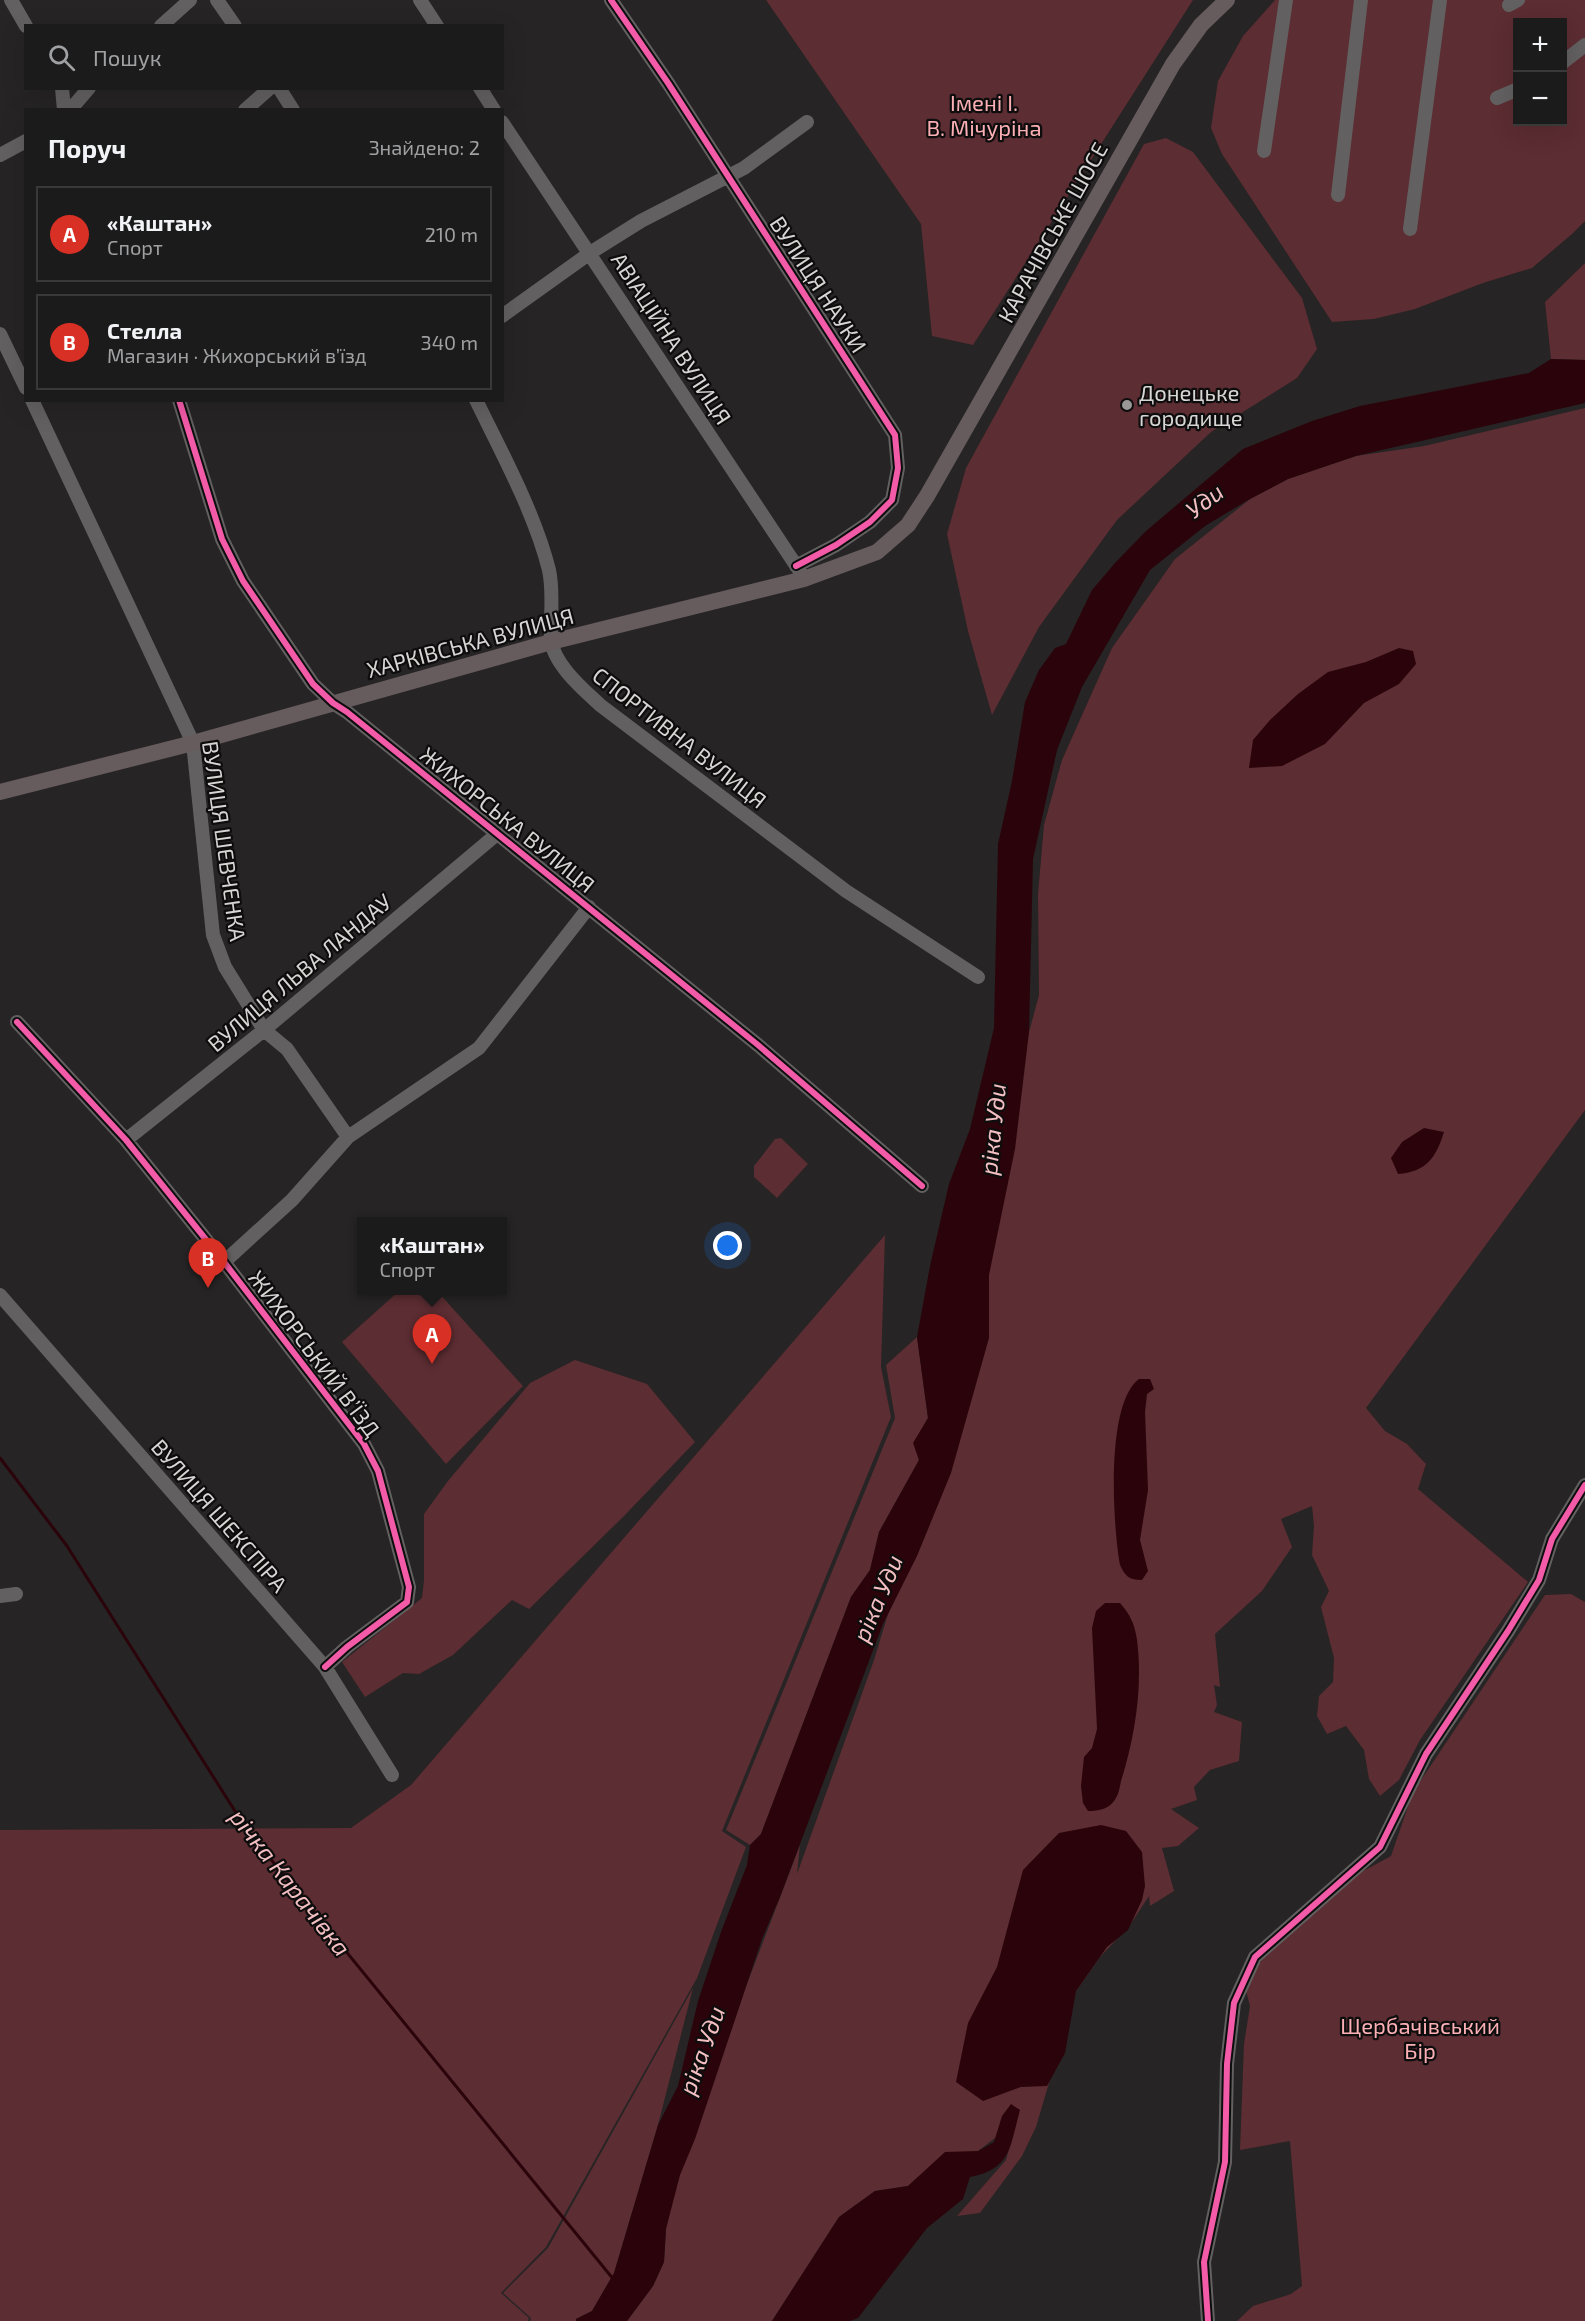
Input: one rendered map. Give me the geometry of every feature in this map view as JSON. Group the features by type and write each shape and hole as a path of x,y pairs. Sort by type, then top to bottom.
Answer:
{"main road":[{"name":"КАРАЧІВСЬКЕ ШОСЕ","path":"927,496 1173,64 1201,25 1227,0"},
{"name":"ХАРКІВСЬКА ВУЛИЦЯ","path":"0,792 194,743 877,552 908,525 927,496"}],"street":[{"path":"10,0 25,24"},
{"path":"163,24 190,0"},
{"path":"217,0 234,24"},
{"path":"420,0 436,24"},
{"name":"ВУЛИЦЯ НАУКИ","path":"611,0 895,435 898,468 892,500 870,522 800,572"},
{"path":"1264,151 1286,0"},
{"path":"1338,195 1361,0"},
{"path":"1410,229 1440,0"},
{"path":"1567,60 1585,45"},
{"path":"62,90 64,108"},
{"path":"72,108 87,90"},
{"path":"247,108 268,90"},
{"path":"280,90 292,108"},
{"path":"481,90 493,108"},
{"path":"1497,98 1513,91"},
{"path":"504,315 590,253 641,221 744,168 807,122"},
{"name":"АВІАЦІЙНА ВУЛИЦЯ","path":"504,125 800,572"},
{"path":"0,155 24,142"},
{"path":"0,333 24,383"},
{"name":"ВУЛИЦЯ ШЕВЧЕНКА","path":"33,402 194,743 213,935 225,967 264,1030 287,1049 348,1137"},
{"name":"ЖИХОРСЬКА ВУЛИЦЯ","path":"180,402 222,539 243,581 313,684 333,703 758,1045 922,1186"},
{"path":"477,402 526,505 549,571 553,609 551,642"},
{"name":"СПОРТИВНА ВУЛИЦЯ","path":"551,642 567,674 600,705 846,891 978,976"},
{"name":"ВУЛИЦЯ ЛЬВА ЛАНДАУ","path":"126,1140 264,1030 497,834"},
{"path":"224,1262 292,1200 348,1137 479,1048 589,907"},
{"name":"ЖИХОРСЬКИЙ В’ЇЗД","path":"17,1023 126,1140 224,1262 364,1444 378,1471 409,1587 407,1602 347,1647 326,1667"},
{"name":"ВУЛИЦЯ ШЕКСПІРА","path":"0,1295 326,1667 392,1775"},
{"path":"1208,2321 1204,2262 1225,2162 1227,2064 1234,2003 1255,1956 1380,1847 1426,1754 1539,1580 1552,1539 1585,1485"},
{"path":"0,1596 16,1594"}],"green space":[{"name":"Імені І. В. Мічуріна","path":"766,0 1193,0 973,345 932,336 921,224"},
{"path":"1275,0 1585,0 1585,221 1532,268 1483,283 1415,309 1374,319 1332,322 1222,154 1211,128 1218,81 1243,36"},
{"name":"Донецьке городище","path":"1166,138 1193,152 1302,298 1317,349 1297,378 1211,432 1117,520 1039,627 992,715 968,631 947,534 966,468 1144,144"},
{"path":"1585,263 1585,360 1551,359 1545,302"},
{"path":"1585,408 1585,1110 1366,1408 1385,1431 1407,1444 1426,1464 1418,1489 1528,1582 1420,1740 1399,1780 1380,1796 1369,1779 1364,1750 1346,1726 1327,1734 1317,1716 1319,1696 1333,1682 1334,1658 1321,1607 1329,1591 1312,1555 1314,1526 1312,1506 1281,1519 1292,1547 1262,1591 1215,1634 1220,1687 1214,1685 1217,1705 1214,1712 1242,1722 1239,1761 1210,1770 1194,1787 1197,1800 1171,1809 1199,1828 1178,1846 1162,1848 1174,1891 1150,1906 1149,1896 1130,1925 1100,1957 1076,1991 1036,2127 1022,2156 980,2213 957,2216 1006,2160 1019,2111 995,2138 978,2151 918,2177 908,2186 875,2191 839,2217 772,2321 627,2321 653,2286 664,2262 666,2229 674,2181 706,2104 745,1989 800,1845 797,1874 874,1660 888,1614 927,1531 1029,1032 1039,995 1038,894 1044,825 1062,760 1112,648 1175,559 1250,499 1288,479 1356,456 1424,446"},
{"path":"781,1138 808,1164 777,1198 754,1177 754,1166 775,1139"},
{"path":"885,1235 881,1367 891,1417 722,1831 746,1847 697,1978 546,2247 501,2293 529,2318 528,2321 0,2321 0,1830 351,1828 411,1785"},
{"path":"395,1295 441,1295 523,1386 446,1464 342,1342"},
{"path":"917,1337 928,1418 914,1443 919,1460 879,1532 870,1570 851,1597 761,1834 750,1845 726,1830 895,1418 886,1365"},
{"path":"575,1360 647,1384 695,1442 623,1517 529,1609 512,1600 453,1655 419,1674 403,1673 365,1697 342,1662 422,1598 424,1514 448,1481 530,1383"},
{"name":"Щербачівський Бір","path":"1571,1594 1585,1602 1585,2321 1237,2321 1253,2306 1291,2294 1302,2286 1290,2141 1240,2150 1244,2044 1250,2006 1244,1983 1270,1950 1356,1875 1391,1856 1413,1792 1545,1595"},
{"path":"693,1988 658,2125 614,2273 592,2311 576,2321 530,2321 531,2318 503,2293 548,2248"}],"water":[{"path":"1551,359 1585,360 1585,403 1356,456 1288,479 1205,526 1150,570 1082,687 1057,750 1033,859 1029,1032 1015,1149 989,1275 989,1338 951,1473 917,1556 883,1624 762,1939 695,2139 680,2175 666,2229 664,2262 653,2286 627,2321 576,2321 592,2311 614,2273 658,2125 678,2086 698,2001 747,1865 750,1845 761,1834 851,1597 870,1570 879,1532 919,1460 913,1443 928,1418 917,1337 930,1266 949,1184 970,1129 994,1028 998,844 1012,781 1025,702 1039,670 1055,648 1066,644 1092,590 1115,563 1146,531 1243,449 1312,421 1360,406 1529,373"},
{"path":"1399,648 1413,651 1416,664 1399,684 1364,703 1325,744 1282,766 1249,768 1253,740 1270,720 1298,694 1328,672 1366,662"},
{"path":"1424,1128 1444,1132 1437,1149 1423,1167 1398,1174 1391,1158 1402,1142"},
{"path":"1139,1379 1150,1379 1154,1389 1147,1394 1145,1412 1148,1490 1140,1540 1148,1571 1142,1580 1128,1577 1120,1565 1114,1496 1116,1439 1121,1413 1128,1393"},
{"path":"1105,1603 1120,1603 1133,1625 1139,1657 1138,1693 1130,1747 1117,1796 1114,1802 1107,1807 1088,1811 1083,1803 1081,1786 1084,1757 1092,1748 1097,1729 1092,1628 1096,1611"},
{"path":"1101,1825 1126,1831 1142,1852 1145,1886 1142,1900 1128,1930 1107,1947 1076,1991 1065,2053 1047,2086 1021,2087 983,2101 956,2082 968,2023 997,1967 1023,1870 1059,1833"},
{"path":"1011,2104 1020,2110 1011,2144 1002,2162 984,2173 970,2177 963,2199 927,2228 858,2318 850,2321 772,2321 839,2217 875,2191 908,2186 945,2152 978,2151 994,2142 1002,2116"}],"waterway":[{"name":"річка Карачівка","path":"0,1458 67,1546 247,1830 614,2280"}],"cycle path":[{"path":"611,0 668,83 895,435 898,468 892,500 870,522 836,545 796,566"},
{"path":"180,402 222,539 243,581 313,684 333,703 758,1045 922,1186"},
{"path":"17,1022 126,1140 224,1262 364,1444 378,1471 409,1587 407,1602 347,1647 325,1667"},
{"path":"1208,2321 1204,2262 1225,2162 1227,2064 1234,2003 1255,1957 1380,1847 1426,1754 1539,1580 1552,1539 1585,1485"}],"place":[{"name":"Донецьке городище","path":"1127,405"},
{"name":"Стелла","path":"208,1288"},
{"name":"«Каштан»","path":"432,1364"}],"water label":[{"name":"Уди","path":"1204,500"},
{"name":"ріка Уди","path":"992,1129"},
{"name":"ріка Уди","path":"877,1598"},
{"name":"ріка Уди","path":"701,2050"}]}
